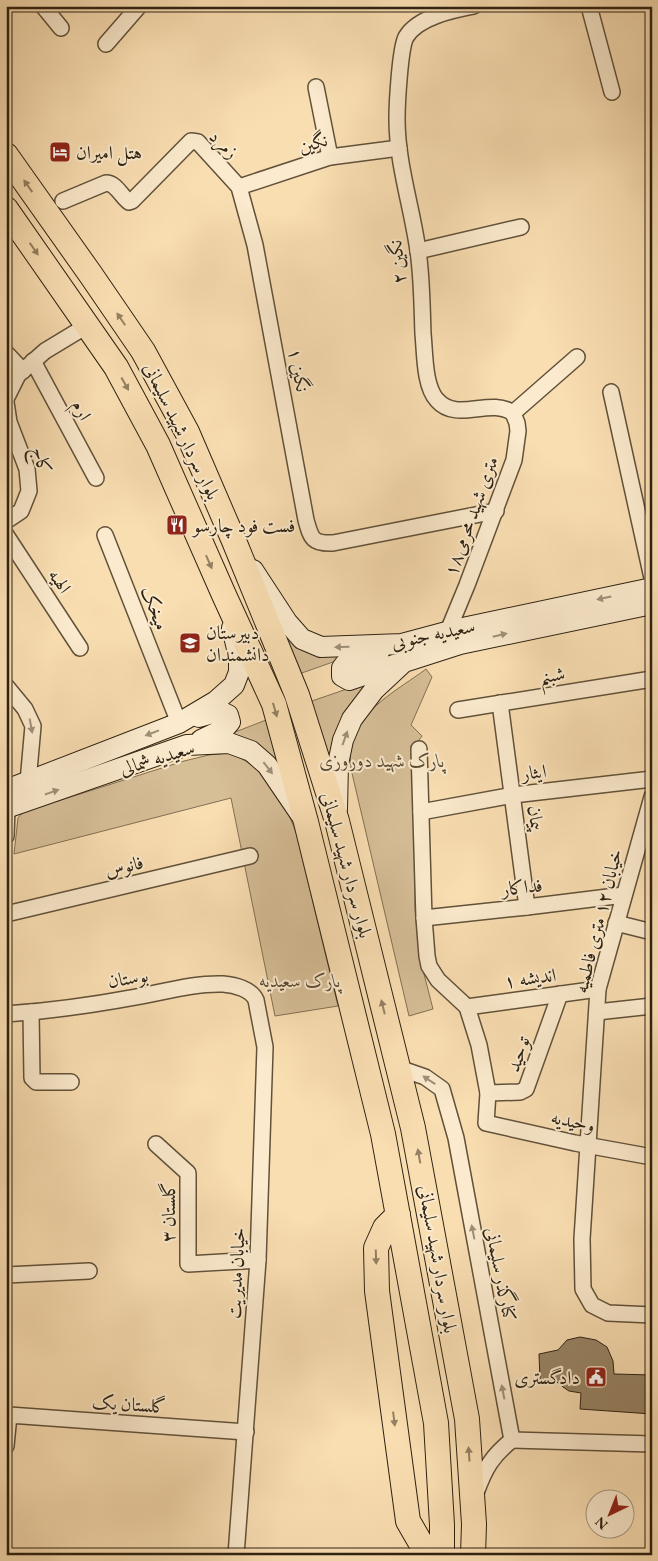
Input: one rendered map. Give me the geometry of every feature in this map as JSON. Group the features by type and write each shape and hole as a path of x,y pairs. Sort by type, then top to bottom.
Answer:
{"highway":[{"name":"بلوار سردار شهید سلیمانی","path":"6,155 92,274 143,351 187,432 297,695 337,820 414,1128 467,1420 473,1555"},
{"name":"بلوار سردار شهید سلیمانی","path":"6,209 116,367 158,446 274,704 306,822 383,1134 436,1423 442,1554"},
{"path":"398,1215 386,1228 376,1248 382,1330 408,1521 423,1547 442,1554"},
{"path":"416,1315 434,1321 442,1316 447,1308"},
{"path":"429,1387 439,1371 448,1366 458,1371"}],"main road":[{"name":"سعیدیه جنوبی","path":"234,541 286,622 302,639 321,647 403,653 460,644 652,604"},
{"name":"سعیدیه جنوبی","path":"337,820 338,764 343,740 352,719 403,653 448,631 652,588"},
{"name":"سعیدیه شمالی","path":"7,802 28,782 179,723 216,700 234,685 239,672 239,657 224,595"},
{"path":"179,723 220,711 226,713 230,718 229,725 224,729 187,745"},
{"name":"سعیدیه شمالی","path":"7,802 187,745 229,743 251,751 267,765 306,822"}],"street":[{"path":"43,6 61,28"},
{"path":"106,44 140,6"},
{"name":"نگین ۲","path":"474,6 455,10 425,21 405,38 402,53 397,120 399,148 418,251 426,368 431,390 436,400 444,407 453,410 498,408 513,413"},
{"path":"589,6 612,92"},
{"path":"316,87 330,157"},
{"name":"زمرد","path":"63,201 109,183 113,184 126,200 132,201 191,141 198,142 239,187"},
{"name":"نگین","path":"239,187 330,157 399,148"},
{"name":"نگین ۱","path":"239,187 255,245 310,535 319,543 333,543 496,511"},
{"path":"418,251 521,227"},
{"path":"8,394 18,375 45,351 88,326"},
{"name":"ارم","path":"6,353 28,366 96,478"},
{"path":"513,413 577,358"},
{"path":"611,392 652,578"},
{"name":"کاج","path":"6,521 21,511 30,491 27,469 9,422 8,394"},
{"name":"۱۸متری شهید محرمی","path":"448,631 496,511 517,449 518,426 513,413"},
{"name":"الهیه","path":"6,535 80,648"},
{"name":"میخک","path":"105,535 179,723"},
{"name":"شبنم","path":"458,710 652,679"},
{"path":"6,686 26,709 33,726 28,782"},
{"name":"پیمان","path":"500,703 527,907"},
{"path":"419,749 424,918 429,966 438,980 467,1007 479,1045 488,1093"},
{"name":"ایثار","path":"421,812 513,795 652,779"},
{"name":"خیابان ۱۲ متری فاطمیه","path":"652,797 646,836 624,895 598,989 582,1239 583,1288 592,1305 608,1313 652,1314"},
{"path":"6,836 7,802"},
{"name":"فانوس","path":"6,914 250,856"},
{"name":"فداکار","path":"424,918 624,895"},
{"path":"616,923 652,932"},
{"name":"بوستان","path":"6,1014 129,999 207,984 234,986 253,994"},
{"name":"اندیشه ۱","path":"467,1007 598,989"},
{"name":"خیابان مدیریت","path":"236,1555 258,1260 265,1047 256,1000 253,994"},
{"name":"توحید","path":"488,1093 520,1092 526,1089 560,994"},
{"path":"597,1012 652,1006"},
{"path":"31,1012 32,1078 36,1082 71,1082"},
{"name":"کنارگذر سلیمانی","path":"398,1068 425,1077 442,1089 456,1138 512,1440"},
{"name":"وحیدیه","path":"488,1093 486,1122 652,1157"},
{"name":"گلستان ۳","path":"156,1144 188,1173 188,1264 258,1260"},
{"path":"6,1275 89,1271"},
{"name":"گلستان یک","path":"6,1446 9,1415 246,1432"},
{"path":"472,1503 490,1461 495,1454 512,1440 652,1444"}],"green space":[{"path":"277,621 288,634 364,651 299,674"},
{"name":"پارک شهید دوروزی","path":"426,669 432,677 411,725 422,736 414,747 415,910 423,970 433,1009 409,1016 351,769 350,751 355,732 371,711 381,701"},
{"path":"379,678 331,773 309,702"},
{"path":"266,720 285,780 225,736"},
{"name":"پارک سعیدیه","path":"228,753 253,766 263,775 279,795 291,820 296,833 338,1006 275,1016 231,798 14,854 18,818 23,812 184,761"}],"building":[{"name":"دادگستری","path":"580,1337 596,1340 607,1347 613,1361 614,1374 652,1375 652,1414 580,1409 581,1393 569,1391 560,1383 540,1380 539,1354 558,1350 567,1340"}],"place":[{"name":"هتل امیران","path":"60,152"},
{"name":"فست فود چارسو","path":"177,525"},
{"name":"دبیرستان دانشمندان","path":"190,643"},
{"name":"دادگستری","path":"596,1377"}]}
